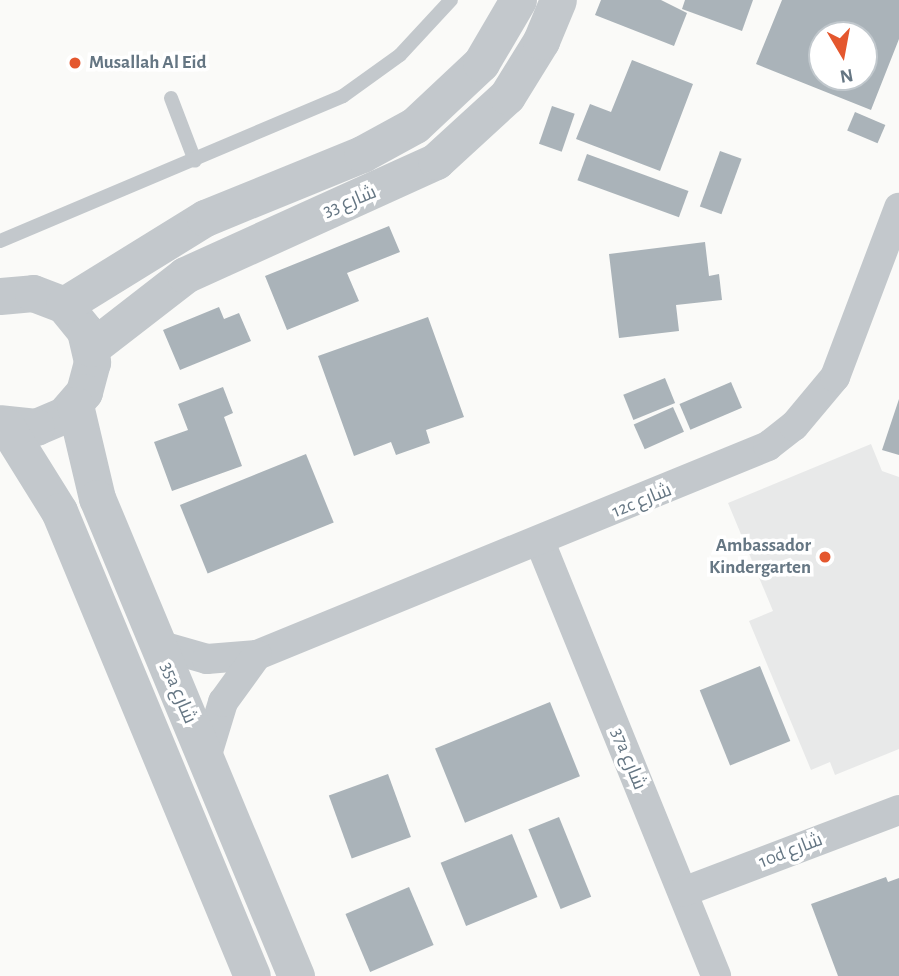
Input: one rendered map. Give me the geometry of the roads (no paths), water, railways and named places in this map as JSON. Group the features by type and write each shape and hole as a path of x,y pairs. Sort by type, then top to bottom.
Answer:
{"street":[{"path":"64,305 205,218 362,153 415,125 481,63 518,0"},
{"name":"شارع 33","path":"91,348 141,304 185,275 436,161 507,96 541,41 558,0"},
{"name":"12c شارع","path":"158,645 207,659 257,655 740,462 793,426 828,386 850,349 899,208"},
{"path":"0,296 33,293 64,305 85,331 91,348 89,377 75,405 51,422 3,425 59,511 252,976"},
{"name":"35a شارع","path":"75,405 97,498 296,976"},
{"name":"37a شارع","path":"540,542 716,976"},
{"path":"206,758 223,702 257,655"},
{"name":"10d شارع","path":"682,892 899,810"}],"lane":[{"path":"0,241 195,161 343,96 400,55 451,0"},
{"path":"171,98 195,161"}],"place":[{"name":"Musallah Al Eid","path":"75,63"},
{"name":"Ambassador Kindergarten","path":"825,557"}]}
